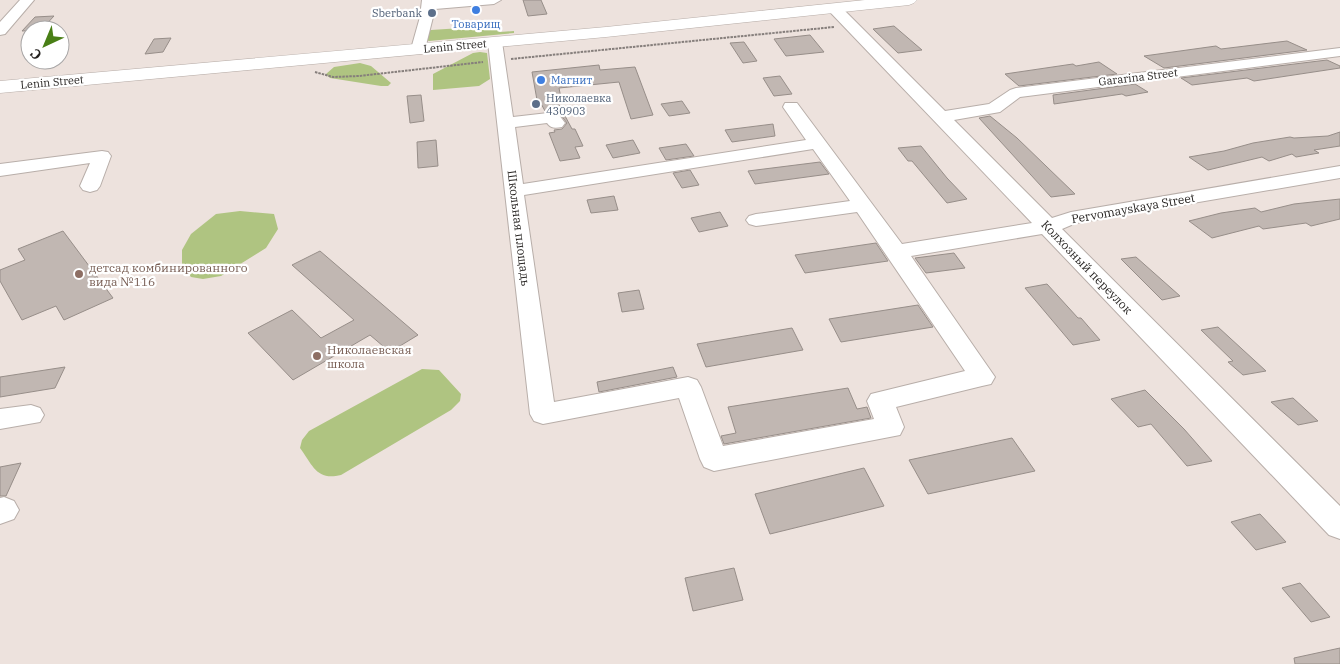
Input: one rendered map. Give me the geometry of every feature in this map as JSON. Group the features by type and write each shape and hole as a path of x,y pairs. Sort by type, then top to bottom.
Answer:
{"main road":[{"name":"Lenin Street","path":"0,87 418,49 497,51 909,0"}],"street":[{"path":"0,31 27,0"},
{"path":"418,49 429,3 494,0"},
{"name":"Колхозный переулок","path":"834,8 1340,526"},
{"name":"Школьная площадь","path":"497,51 543,414"},
{"name":"Gararina Street","path":"941,117 994,108 1016,92 1340,52"},
{"path":"543,414 688,387 714,459 891,427 880,400 982,376 897,252 791,107"},
{"path":"506,123 548,118 553,119 556,123"},
{"path":"514,191 819,143"},
{"path":"0,170 102,156 90,186"},
{"name":"Pervomayskaya Street","path":"897,252 1048,227 1071,218 1340,172"},
{"path":"756,220 863,205"},
{"path":"0,420 31,415"}],"path":[{"path":"497,51 851,26"}],"green space":[{"path":"496,27 500,32 514,31 514,33 429,41 424,39 426,32 431,30"},
{"path":"473,53 487,53 490,79 479,86 433,90 433,74"},
{"path":"360,63 371,66 391,83 388,86 381,86 330,78 326,74 334,67"},
{"path":"240,211 274,214 278,229 266,248 221,276 203,279 191,277 182,266 182,250 191,234 216,214"},
{"path":"422,369 439,370 461,394 460,401 451,410 341,475 326,476 316,471 300,448 302,440 309,431"}],"building":[{"path":"523,0 541,0 547,14 528,16"},
{"path":"54,16 50,20 32,20 35,17"},
{"path":"894,26 922,50 898,53 873,29"},
{"path":"810,35 824,52 786,56 774,39"},
{"path":"171,38 163,52 145,54 154,39"},
{"path":"1287,41 1307,50 1164,68 1144,56 1216,46 1221,49"},
{"path":"744,42 757,61 743,63 730,43"},
{"path":"1327,60 1340,66 1340,68 1254,81 1247,78 1192,85 1181,78"},
{"path":"1099,62 1117,74 1019,86 1005,74 1073,64 1076,66"},
{"path":"599,65 600,70 635,67 653,115 631,119 619,82 559,88 561,98 556,99 572,129 575,129 583,146 575,147 580,158 560,161 549,133 562,129 567,123 559,113 545,111 539,100 537,100 532,72"},
{"path":"780,76 792,94 774,96 763,78"},
{"path":"1135,84 1148,92 1054,104 1053,95"},
{"path":"421,95 424,121 410,123 407,96"},
{"path":"682,101 690,113 669,116 661,104"},
{"path":"990,116 1017,138 1075,194 1051,197 979,118"},
{"path":"773,124 775,136 732,142 725,130"},
{"path":"1340,132 1340,146 1314,150 1319,153 1296,157 1292,154 1269,161 1262,157 1208,170 1189,157 1224,151 1253,143 1290,137 1328,136"},
{"path":"436,140 438,166 418,168 417,142"},
{"path":"633,140 640,153 613,158 606,145"},
{"path":"686,144 694,156 666,160 659,148"},
{"path":"921,146 967,199 947,203 912,161 908,161 898,148"},
{"path":"820,162 829,174 755,184 748,171"},
{"path":"690,170 699,185 682,188 673,173"},
{"path":"614,196 618,210 591,213 587,200"},
{"path":"1340,199 1340,219 1311,226 1306,223 1263,229 1259,226 1212,238 1189,221 1221,213 1255,208 1261,212 1294,204"},
{"path":"720,212 728,226 699,232 691,218"},
{"path":"63,231 113,298 64,320 56,306 22,320 0,281 0,270 25,260 18,249"},
{"path":"876,243 888,261 805,273 795,255"},
{"path":"320,251 418,335 390,352 370,335 293,380 248,333 292,310 321,338 354,320 292,265"},
{"path":"954,253 965,268 926,273 915,258"},
{"path":"1136,257 1180,296 1162,300 1121,259"},
{"path":"1047,284 1100,340 1073,345 1025,288"},
{"path":"639,290 644,309 622,312 618,293"},
{"path":"918,305 933,327 841,342 829,319"},
{"path":"1218,327 1266,371 1243,375 1228,362 1233,361 1201,330"},
{"path":"792,328 803,350 706,367 697,344"},
{"path":"65,367 55,388 0,397 0,377"},
{"path":"673,367 677,377 599,392 597,382"},
{"path":"848,388 857,409 867,407 871,418 724,444 721,436 736,433 728,407"},
{"path":"1145,390 1184,429 1212,461 1187,466 1151,424 1138,427 1111,399"},
{"path":"1293,398 1318,421 1298,425 1271,402"},
{"path":"1012,438 1035,471 928,494 909,460"},
{"path":"21,463 6,496 0,496 0,467"},
{"path":"864,468 884,506 770,534 755,494"},
{"path":"1260,514 1286,542 1256,550 1231,522"},
{"path":"734,568 743,600 693,611 685,578"},
{"path":"1300,583 1330,617 1311,622 1282,588"},
{"path":"1340,648 1340,664 1295,664 1294,658"}],"place":[{"name":"Товарищ","path":"476,10"},
{"name":"Sberbank","path":"432,13"},
{"name":"Магнит","path":"541,80"},
{"name":"Николаевка 430903","path":"536,104"},
{"name":"детсад комбинированного вида №116","path":"79,274"},
{"name":"Николаевская школа","path":"317,356"}]}
